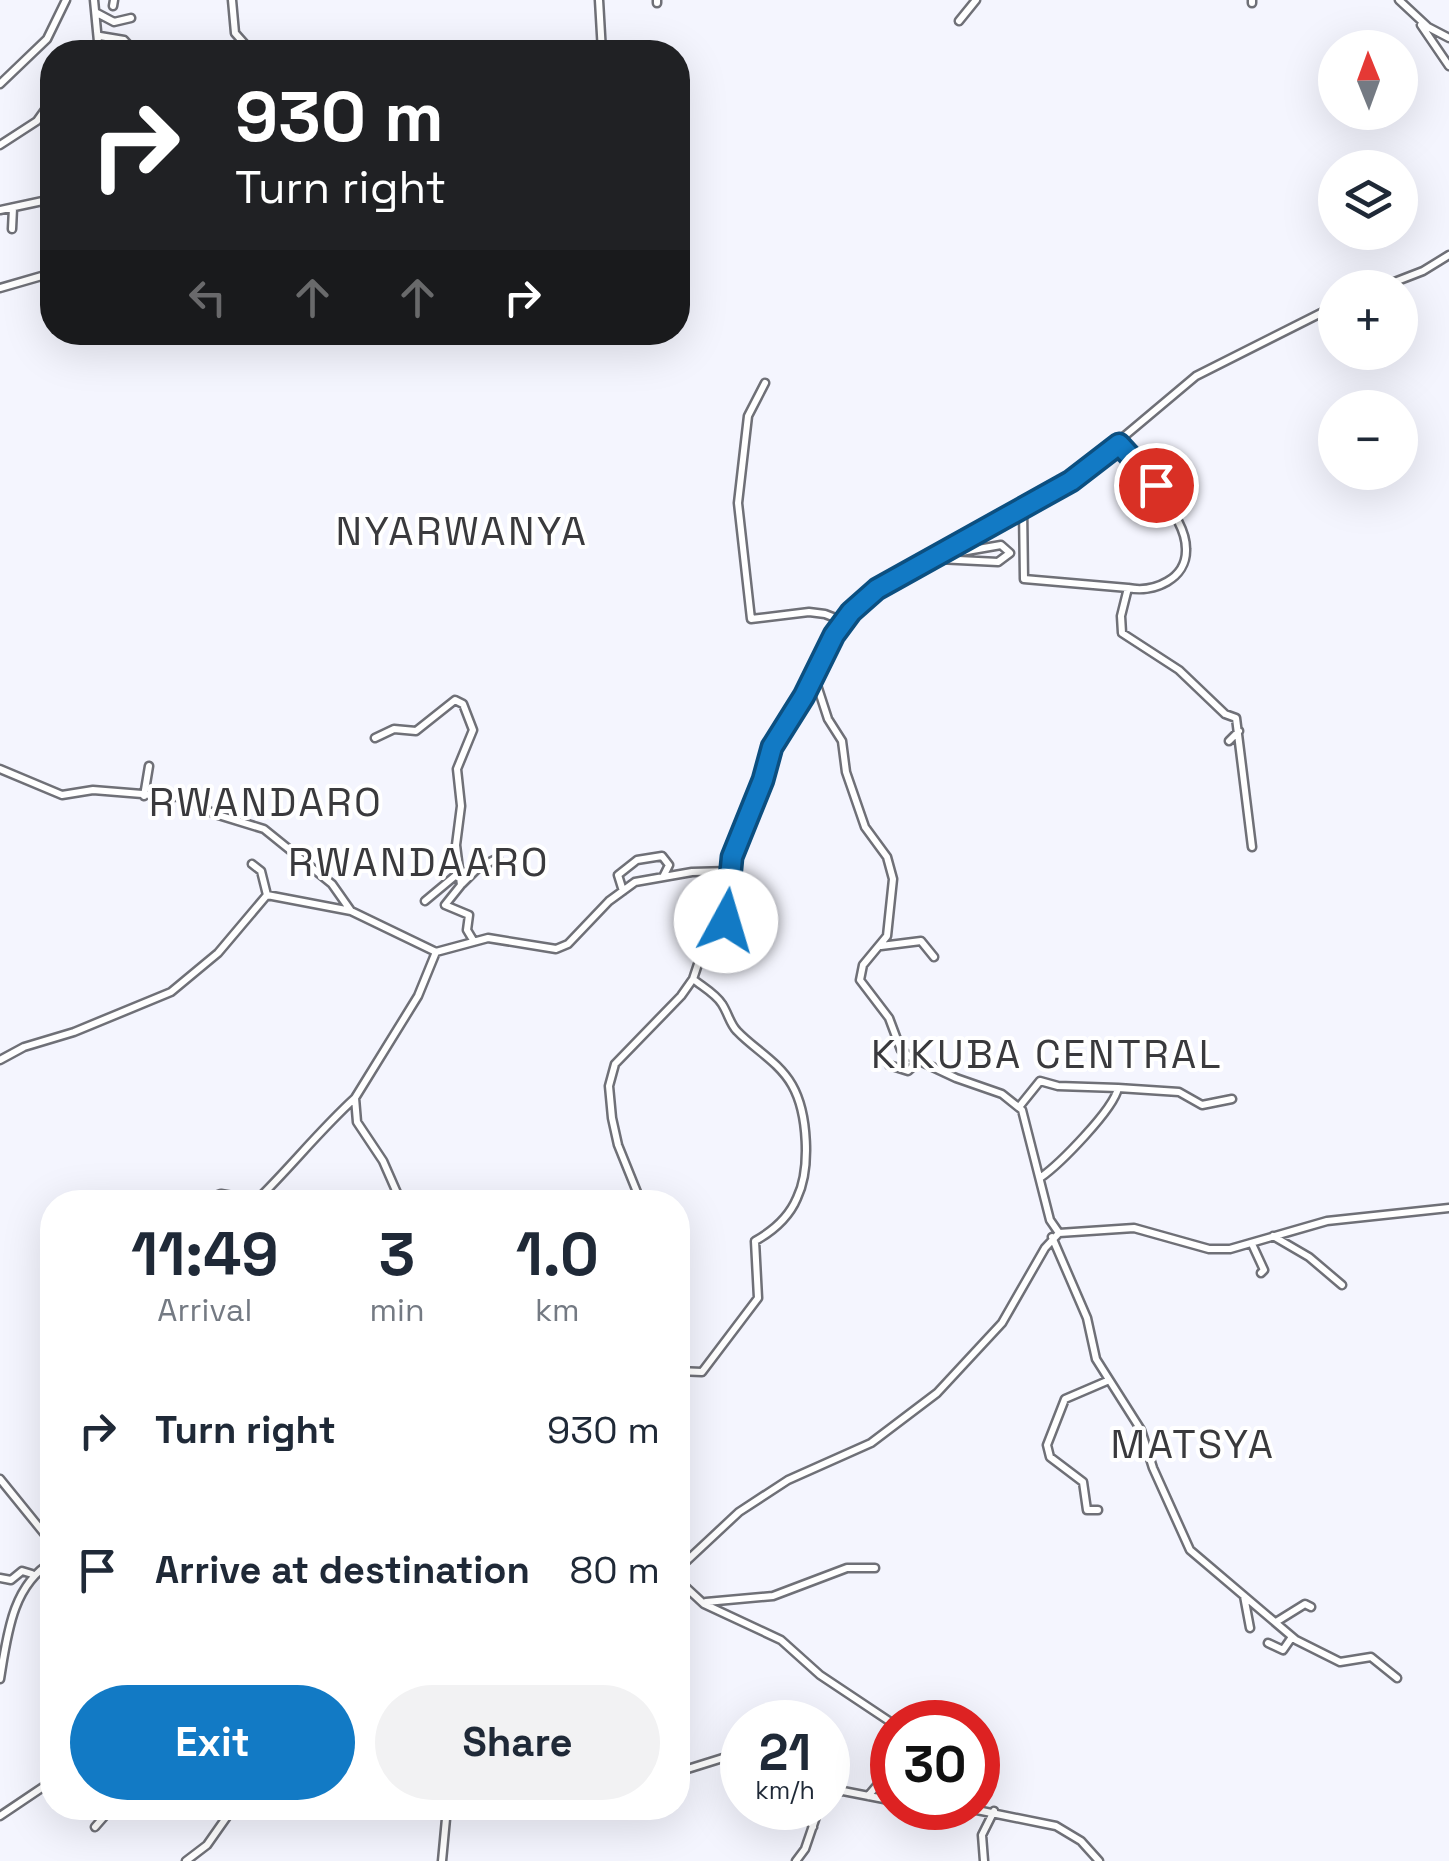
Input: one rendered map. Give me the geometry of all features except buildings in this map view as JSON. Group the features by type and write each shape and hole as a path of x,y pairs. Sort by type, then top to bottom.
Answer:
{"street":[{"path":"46,40 66,0"},
{"path":"94,0 100,40"},
{"path":"232,0 236,33 242,40"},
{"path":"598,0 601,40"},
{"path":"959,21 976,0"},
{"path":"1399,0 1415,16 1449,66"},
{"path":"96,12 114,22 132,18"},
{"path":"1415,16 1449,38"},
{"path":"100,36 124,40"},
{"path":"0,84 40,46"},
{"path":"0,145 40,118"},
{"path":"0,210 40,202"},
{"path":"12,229 13,208"},
{"path":"1418,273 1449,255"},
{"path":"0,288 40,276"},
{"path":"636,1190 618,1145 609,1096 611,1078 620,1055 675,1004 693,980 700,958 726,921 732,857 772,747 844,622 877,589 1071,481 1196,376 1318,315"},
{"path":"764,383 748,416 738,503 751,619 809,612 844,622"},
{"path":"1024,508 1024,566 1028,582 1128,588 1166,584 1176,576 1186,548 1179,523 1156,485 1148,482 1119,444"},
{"path":"934,558 998,562 1010,553 1001,545 960,552 956,546"},
{"path":"1128,588 1121,616 1122,633 1178,670 1225,714 1236,718 1252,847"},
{"path":"814,678 828,718 842,741 846,772 865,828 887,858 893,880 888,931 863,965 860,980 890,1018 901,1050 919,1062 1002,1094 1024,1116 1050,1220 1084,1308 1096,1359 1140,1430 1190,1550 1292,1636 1340,1662 1371,1657 1397,1678"},
{"path":"375,738 394,729 416,731 445,704 455,700 463,704 473,730 458,765 462,806 456,844 461,885"},
{"path":"1229,742 1240,730"},
{"path":"144,796 149,766"},
{"path":"0,769 62,795 93,790 180,797 215,814 264,829 327,879 350,911"},
{"path":"623,890 618,875 637,860 662,856 669,865 663,876"},
{"path":"474,940 468,930 469,915 445,906 478,868 498,858"},
{"path":"252,864 261,871 267,895"},
{"path":"425,900 461,870"},
{"path":"0,1060 24,1047 74,1032 171,992 218,954 259,899 267,895 350,911 436,952 474,940 507,939 556,950 568,944 634,882 731,871"},
{"path":"880,946 920,940 934,957"},
{"path":"267,1190 313,1145 320,1130 356,1098 418,996 436,952"},
{"path":"690,1372 702,1372 752,1309 760,1280 755,1241 777,1227 798,1196 803,1172 802,1115 791,1082 757,1046 735,1030 720,1000 693,980"},
{"path":"889,1065 908,1071 919,1062"},
{"path":"1019,1108 1026,1094 1040,1081 1058,1086 1179,1092 1202,1105 1232,1100"},
{"path":"1040,1178 1066,1156 1086,1130 1099,1123 1118,1088"},
{"path":"356,1098 357,1122 395,1190"},
{"path":"1056,1235 1134,1228 1209,1249 1230,1250 1327,1222 1449,1208"},
{"path":"690,1558 739,1512 788,1480 871,1443 937,1394 1002,1323 1056,1235"},
{"path":"1272,1236 1309,1257 1342,1285"},
{"path":"1252,1244 1262,1273"},
{"path":"1098,1510 1087,1510 1083,1482 1050,1457 1047,1445 1064,1400 1107,1381"},
{"path":"0,1479 40,1528"},
{"path":"692,1594 708,1603 774,1596 847,1568 875,1568"},
{"path":"0,1680 18,1596 40,1570"},
{"path":"0,1578 11,1580 22,1571 34,1574"},
{"path":"692,1594 704,1604 782,1640 820,1675 870,1708"},
{"path":"1244,1595 1243,1607 1250,1628"},
{"path":"1276,1622 1305,1604 1311,1607"},
{"path":"1268,1643 1278,1644 1284,1650 1292,1636"},
{"path":"690,1768 720,1759"},
{"path":"0,1816 40,1791"},
{"path":"850,1792 870,1794"},
{"path":"1000,1813 1024,1822 1056,1826 1081,1840 1100,1861"},
{"path":"95,1826 101,1820"},
{"path":"186,1861 207,1844 224,1820"},
{"path":"442,1861 446,1820"},
{"path":"796,1861 812,1830"},
{"path":"984,1830 984,1861"}],"district":[{"name":"NYARWANYA","path":"462,531"},
{"name":"RWANDARO","path":"266,802"},
{"name":"RWANDAARO","path":"419,862"},
{"name":"KIKUBA CENTRAL","path":"1047,1054"},
{"name":"MATSYA","path":"1193,1444"}],"route":[{"path":"726,921 732,857 772,747 804,696 834,635 863,599 995,521 1062,487 1119,444 1136,461 1148,482 1156,485"}]}
